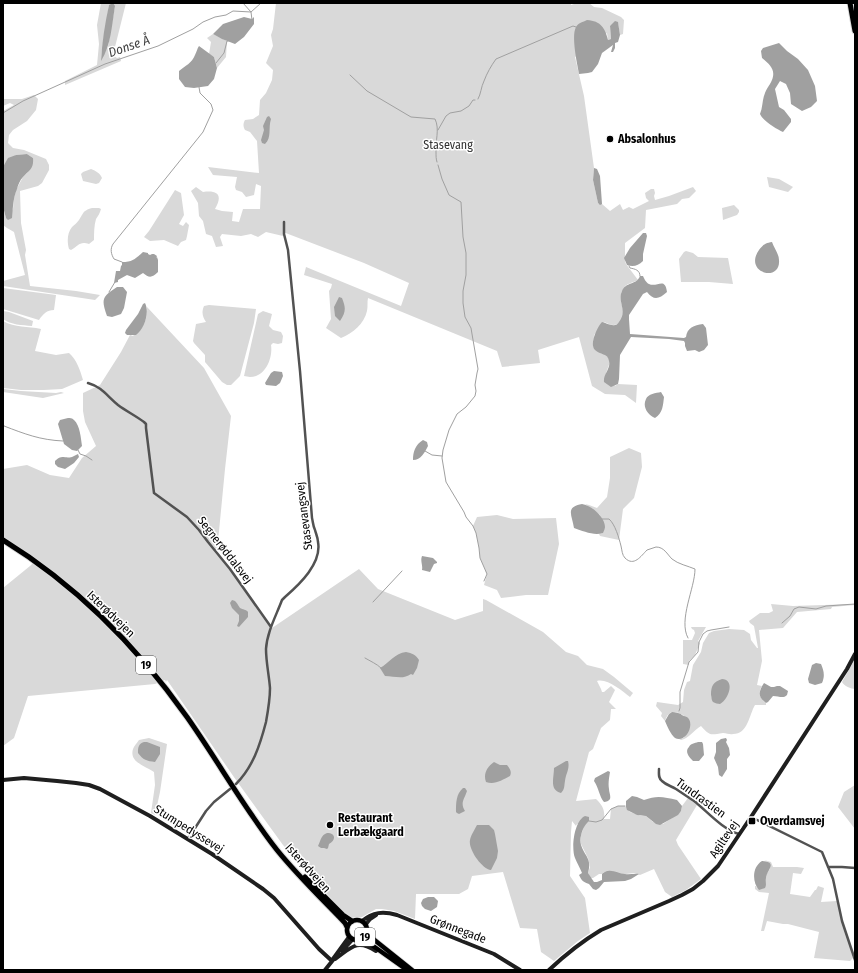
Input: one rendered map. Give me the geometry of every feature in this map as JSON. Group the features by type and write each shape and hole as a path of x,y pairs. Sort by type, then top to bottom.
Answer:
{"highway":[{"path":"850,3 855,31"},
{"name":"Isterødvejen","path":"3,540 36,562 69,588 91,608 153,672 188,718 256,820 297,869 343,915 352,921"},
{"name":"Isterødvejen","path":"256,820 258,825 292,867 348,927"}],"main road":[{"name":"19","path":"362,939 365,937 368,930 364,922 356,920 352,921 348,927 347,933 351,938 359,940 362,939 407,970"},
{"name":"19","path":"367,934 412,970"}],"street":[{"name":"Stasevangsvej","path":"236,784 244,777 256,756 263,734 269,707 270,689 266,648 271,627 282,600 306,577 315,562 319,550 312,518 299,364 288,250 284,234 284,222"},
{"name":"Segnerøddalsvej","path":"88,383 95,385 104,391 117,404 144,422 154,493 187,517 199,530 230,569 271,627"},
{"name":"Agiltevej","path":"549,970 575,947 601,930 669,901 703,881 718,866 847,669 855,654"},
{"name":"Tundrastien","path":"659,770 660,780 694,801 732,832 740,834"},
{"name":"Stumpedyssevej","path":"3,780 24,778 57,782 76,782 89,785 100,789 150,816 188,838 263,889 274,898 319,949 333,960"},
{"path":"188,838 206,811 214,802 230,790"},
{"path":"751,817 822,852 834,884 842,921 855,960"},
{"path":"828,867 855,868"},
{"name":"Grønnegade","path":"364,922 374,916 386,913 400,917 503,958 520,970"},
{"path":"325,970 351,938"},
{"path":"333,960 351,947 364,945 374,949 393,963 397,963"}],"green space":[{"path":"101,3 126,3 113,55 117,58 120,57 121,61 65,85 65,81 97,65 99,44 97,25","holes":["109,5 115,6 108,46 101,60"]},
{"name":"Stasevang","path":"276,3 571,3 571,5 577,3 589,3 594,7 602,8 624,20 623,34 620,35 618,23 610,26 611,39 608,40 607,33 575,57 584,96 594,168 593,180 598,203 602,204 610,211 620,204 623,210 629,207 633,209 649,201 646,198 645,193 651,189 654,189 655,200 693,187 696,191 689,198 682,199 677,204 646,210 645,228 625,243 626,264 638,280 624,287 621,293 623,311 622,319 619,323 613,325 604,322 594,335 593,347 609,358 610,362 606,373 615,386 618,384 637,385 636,403 625,395 605,394 592,386 579,337 538,350 540,363 502,367 497,351 368,298 366,316 361,324 350,334 341,338 326,328 331,319 329,291 332,284 304,275 306,267 401,306 409,283 364,263 283,232 283,236 266,232 258,237 251,234 241,236 222,234 220,237 223,246 216,247 212,236 206,234 203,221 199,216 198,203 191,191 196,187 203,192 218,194 219,200 215,209 233,212 232,221 239,222 243,209 260,209 261,186 256,184 254,195 246,197 242,192 236,190 235,187 237,177 213,175 208,167 259,173 257,141 250,132 245,130 244,124 245,120 253,119 259,115 260,100 266,93 272,80 273,70 266,63 273,46 271,35"},
{"path":"213,34 227,41 226,57 217,68 214,57 209,54 211,42 207,38"},
{"path":"34,95 38,99 36,110 27,121 13,130 9,135 8,143 13,148 24,150 46,159 49,165 49,170 42,183 38,186 20,191 21,223 30,286 100,295 95,300 3,286 3,281 25,275 14,232 3,225 3,207 6,218 13,209 16,190 23,177 29,171 33,158 27,154 16,155 3,167 3,111 14,105 10,103 3,106 3,99 22,99"},
{"path":"91,169 98,172 101,176 102,178 99,183 96,184 83,181 81,174"},
{"path":"767,177 779,179 793,187 788,192 769,187"},
{"path":"175,190 181,193 184,215 179,224 183,226 186,222 189,225 186,240 181,242 178,246 164,240 150,241 144,237"},
{"path":"734,205 739,210 737,215 723,220 722,208"},
{"path":"92,208 101,209 95,222 94,240 89,244 81,244 71,250 69,249 68,238 70,229 85,211"},
{"path":"686,251 693,253 698,257 728,258 733,284 681,282 679,259"},
{"path":"3,288 56,295 54,310 45,313 39,320 3,309"},
{"path":"209,305 256,309 254,323 240,376 231,385 227,385 222,382 205,362 205,355 193,341 196,324 206,322 203,315 204,306"},
{"path":"147,307 204,368 231,416 217,552 272,628 359,569 378,589 455,620 483,611 483,599 543,632 566,652 578,656 587,665 603,669 633,693 630,697 610,683 605,681 597,681 602,692 611,686 615,690 609,702 616,709 611,709 610,720 601,728 593,749 589,752 576,801 596,799 603,808 604,819 610,819 611,809 618,806 625,806 630,812 641,816 646,816 653,822 663,824 681,811 682,806 688,798 697,805 676,840 701,879 686,890 672,897 665,892 654,869 640,875 634,873 619,874 606,871 593,878 590,878 588,873 590,867 588,858 581,844 581,835 585,824 577,824 576,826 572,821 570,876 585,898 590,933 554,961 541,952 537,929 520,928 503,872 472,876 468,889 459,894 416,894 415,919 394,911 382,909 376,909 362,917 350,917 337,905 283,845 167,680 166,682 165,680 155,684 28,696 14,738 3,746 3,588 36,560 3,537 3,469 27,465 50,475 69,478 82,458 96,446 85,422 83,411 83,393 100,385 130,335 133,336 144,323"},
{"path":"3,311 33,321 32,326 6,321 3,319"},
{"path":"263,311 272,314 269,326 273,330 281,332 283,336 282,343 273,343 271,345 271,355 267,366 260,374 250,377 244,376 258,314"},
{"path":"3,321 17,326 41,329 35,351 56,355 69,353 76,362 83,380 62,389 21,390 3,388"},
{"path":"3,389 64,393 43,398 3,392"},
{"path":"629,448 641,453 642,467 634,498 623,509 619,540 600,536 599,534 603,533 600,515 585,504 597,508 607,497 610,478 610,457"},
{"path":"497,515 513,519 556,518 559,544 548,595 526,595 501,598 497,590 484,585 487,574 480,558 476,533 473,526 477,517"},
{"path":"771,604 793,606 855,605 797,612 783,628 759,630 762,661 757,685 762,686 760,695 766,705 755,705 745,727 738,733 710,734 701,726 686,738 681,740 679,739 684,738 689,720 681,714 673,712 669,714 665,721 661,716 662,713 656,706 657,702 678,705 683,702 684,690 687,682 690,681 693,665 701,652 703,643 709,633 729,629 744,630 750,634 751,640 758,648 754,626 749,621 760,613 769,613 773,611"},
{"path":"691,627 706,627 698,641 700,643 695,655 689,661 689,665 683,664 683,640 692,640 695,633"},
{"path":"855,659 855,689 844,685 842,682"},
{"path":"149,738 167,744 155,815 151,813 155,785 154,772 139,763 133,757 132,753 133,748 139,740"},
{"path":"855,785 855,829 838,807 844,792"},
{"path":"764,860 771,862 773,867 804,868 801,874 793,873 790,894 810,897 818,886 824,888 821,902 837,901 853,958 850,961 814,958 819,932 788,924 767,921 764,931 761,931 769,893 759,892 755,889 755,886 757,888 765,879 770,869 768,862"}],"shaded area":[{"path":"113,3 115,6 111,35 107,49 101,61 109,5"},
{"path":"244,17 252,19 254,17 254,24 244,37 235,44 213,34 223,24"},
{"path":"587,20 596,22 602,26 608,40 611,39 610,26 615,21 618,22 620,35 618,42 615,43 613,52 611,52 613,45 602,53 598,64 592,72 579,74 574,37 578,24"},
{"path":"779,43 798,59 808,70 815,86 817,101 811,107 802,111 791,104 790,93 786,84 780,81 775,89 779,107 784,110 791,119 791,122 783,132 767,122 760,114 764,96 773,76 771,67 762,58 761,51 763,48"},
{"path":"199,46 214,57 217,68 214,79 208,86 194,88 185,87 179,79 179,71 194,58"},
{"path":"269,116 271,119 269,136 265,144 262,143 261,140 264,130 263,126 267,117"},
{"path":"27,154 33,158 33,165 19,183 14,199 12,218 8,220 3,207 3,167 8,158 16,155"},
{"path":"594,168 597,169 600,176 602,204 600,205 598,203 593,180"},
{"path":"643,233 646,233 647,236 643,261 635,266 627,265 624,258 630,248"},
{"path":"772,242 779,260 778,267 769,273 759,269 755,258 763,246"},
{"path":"143,252 157,256 158,272 150,277 143,273 135,278 127,275 118,280 118,282 114,283 116,271 120,271 122,262 134,260"},
{"path":"640,276 643,276 646,282 652,285 663,283 667,292 657,298 652,297 647,292 643,294 629,315 630,334 684,338 686,337 688,331 692,328 703,324 706,328 708,345 704,350 699,352 695,350 687,351 684,341 631,337 620,355 618,384 611,387 604,382 609,367 608,358 593,348 593,340 602,322 610,325 616,325 622,318 622,291 626,286 636,281"},
{"path":"117,287 123,287 127,292 124,308 121,314 112,317 107,316 104,306 104,299 108,293"},
{"path":"339,297 342,298 345,307 340,321 335,316 334,307"},
{"path":"145,303 147,311 144,325 136,335 127,335 125,333 126,330"},
{"path":"274,371 282,372 283,376 280,383 276,386 266,385 265,383"},
{"path":"661,392 664,397 663,406 660,414 655,418 646,410 645,402 648,396"},
{"path":"72,418 76,422 81,436 82,446 77,451 72,450 64,444 58,424 60,420"},
{"path":"423,440 427,442 428,446 420,457 413,460 415,449"},
{"path":"78,454 79,457 74,463 65,469 58,467 55,464 55,461 61,457 72,457"},
{"path":"582,504 597,512 603,519 605,527 603,533 592,534 574,528 571,509"},
{"path":"422,556 433,558 437,562 434,564 430,572 422,570"},
{"path":"232,600 236,602 240,608 248,612 248,617 239,627 237,626 239,615 232,608 230,603"},
{"path":"406,652 414,654 419,660 413,675 411,674 405,677 385,676 380,668 395,656"},
{"path":"816,663 821,664 824,676 822,683 815,685 809,683 808,679 812,665"},
{"path":"722,679 726,680 730,686 726,699 719,704 713,702 711,692 715,683"},
{"path":"764,683 771,687 780,686 788,691 787,695 782,697 773,696 766,703 760,696"},
{"path":"672,712 681,714 689,720 690,728 686,736 679,739 674,737 665,721"},
{"path":"726,738 730,755 727,759 727,769 722,777 719,775 718,767 714,758 716,743 721,739"},
{"path":"144,742 160,747 160,754 155,762 145,760 138,753 139,745"},
{"path":"702,742 703,744 704,755 699,761 693,761 688,755 687,751 690,745"},
{"path":"568,761 568,769 564,789 561,793 555,789 554,786 554,768"},
{"path":"494,762 500,765 507,765 511,773 510,776 489,783 486,782 486,771"},
{"path":"608,771 610,772 610,800 604,802 594,781 595,778"},
{"path":"463,788 467,791 463,804 465,811 459,814 456,812 456,802 459,793"},
{"path":"632,796 644,800 653,797 660,797 677,800 682,806 681,811 678,815 660,825 656,824 646,816 637,815 627,810 626,801"},
{"path":"585,816 589,817 589,821 582,832 581,845 589,861 588,873 594,882 602,880 602,874 607,871 639,874 625,881 604,882 596,890 582,880 579,875 582,873 575,858 573,848 574,835 578,823"},
{"path":"477,825 489,825 494,830 498,851 497,858 491,870 487,869 476,858 471,848 470,840"},
{"path":"327,833 332,834 334,839 329,844 327,849 321,848 318,846 322,836"},
{"path":"762,861 770,863 771,865 767,875 765,888 759,890 755,883 754,875 756,867"},
{"path":"434,897 438,901 437,907 431,911 425,909 421,903 423,899"}],"waterway":[{"name":"Donse Å","path":"243,3 251,12 252,20"},
{"name":"Donse Å","path":"3,113 23,101 105,64 158,46 193,29 203,22 215,17 226,15 233,11 251,12 261,3"},
{"path":"478,99 486,75 496,59 573,26 576,27"},
{"path":"216,63 224,53 228,41"},
{"path":"350,75 367,91 411,117 435,119 437,127 437,162"},
{"path":"122,262 114,259 111,250 113,244 203,132 213,110 211,104 200,93 199,87"},
{"path":"438,130 446,116 450,113 461,111 469,106 473,100 475,100"},
{"path":"438,165 449,195 461,202 463,237 466,253 466,275 463,291 463,303 465,317 471,328 478,369 475,385 475,396 466,407 457,414 449,430 442,458 446,482 476,533 480,558 487,574 484,581"},
{"path":"629,266 630,268 638,271 640,276"},
{"path":"109,292 115,282"},
{"path":"3,424 4,426 33,436 63,441"},
{"path":"78,450 80,454 92,460"},
{"path":"425,451 432,455 442,456"},
{"path":"602,519 609,519 613,524 618,535 623,555 628,560 637,560 647,550 659,547 663,549 674,561 695,569 685,622 685,631 688,638"},
{"path":"373,602 402,571"},
{"path":"782,623 790,616 794,609 799,607 816,609 826,606 855,604"},
{"path":"679,711 680,692 689,662 698,652 699,642 703,634 707,631 729,627"},
{"path":"365,658 381,668"},
{"path":"589,821 596,822 602,820 611,809 618,806 625,806"}],"place":[{"name":"Absalonhus","path":"610,139"},
{"name":"Overdamsvej","path":"752,821"},
{"name":"Restaurant Lerbækgaard","path":"330,825"}]}
